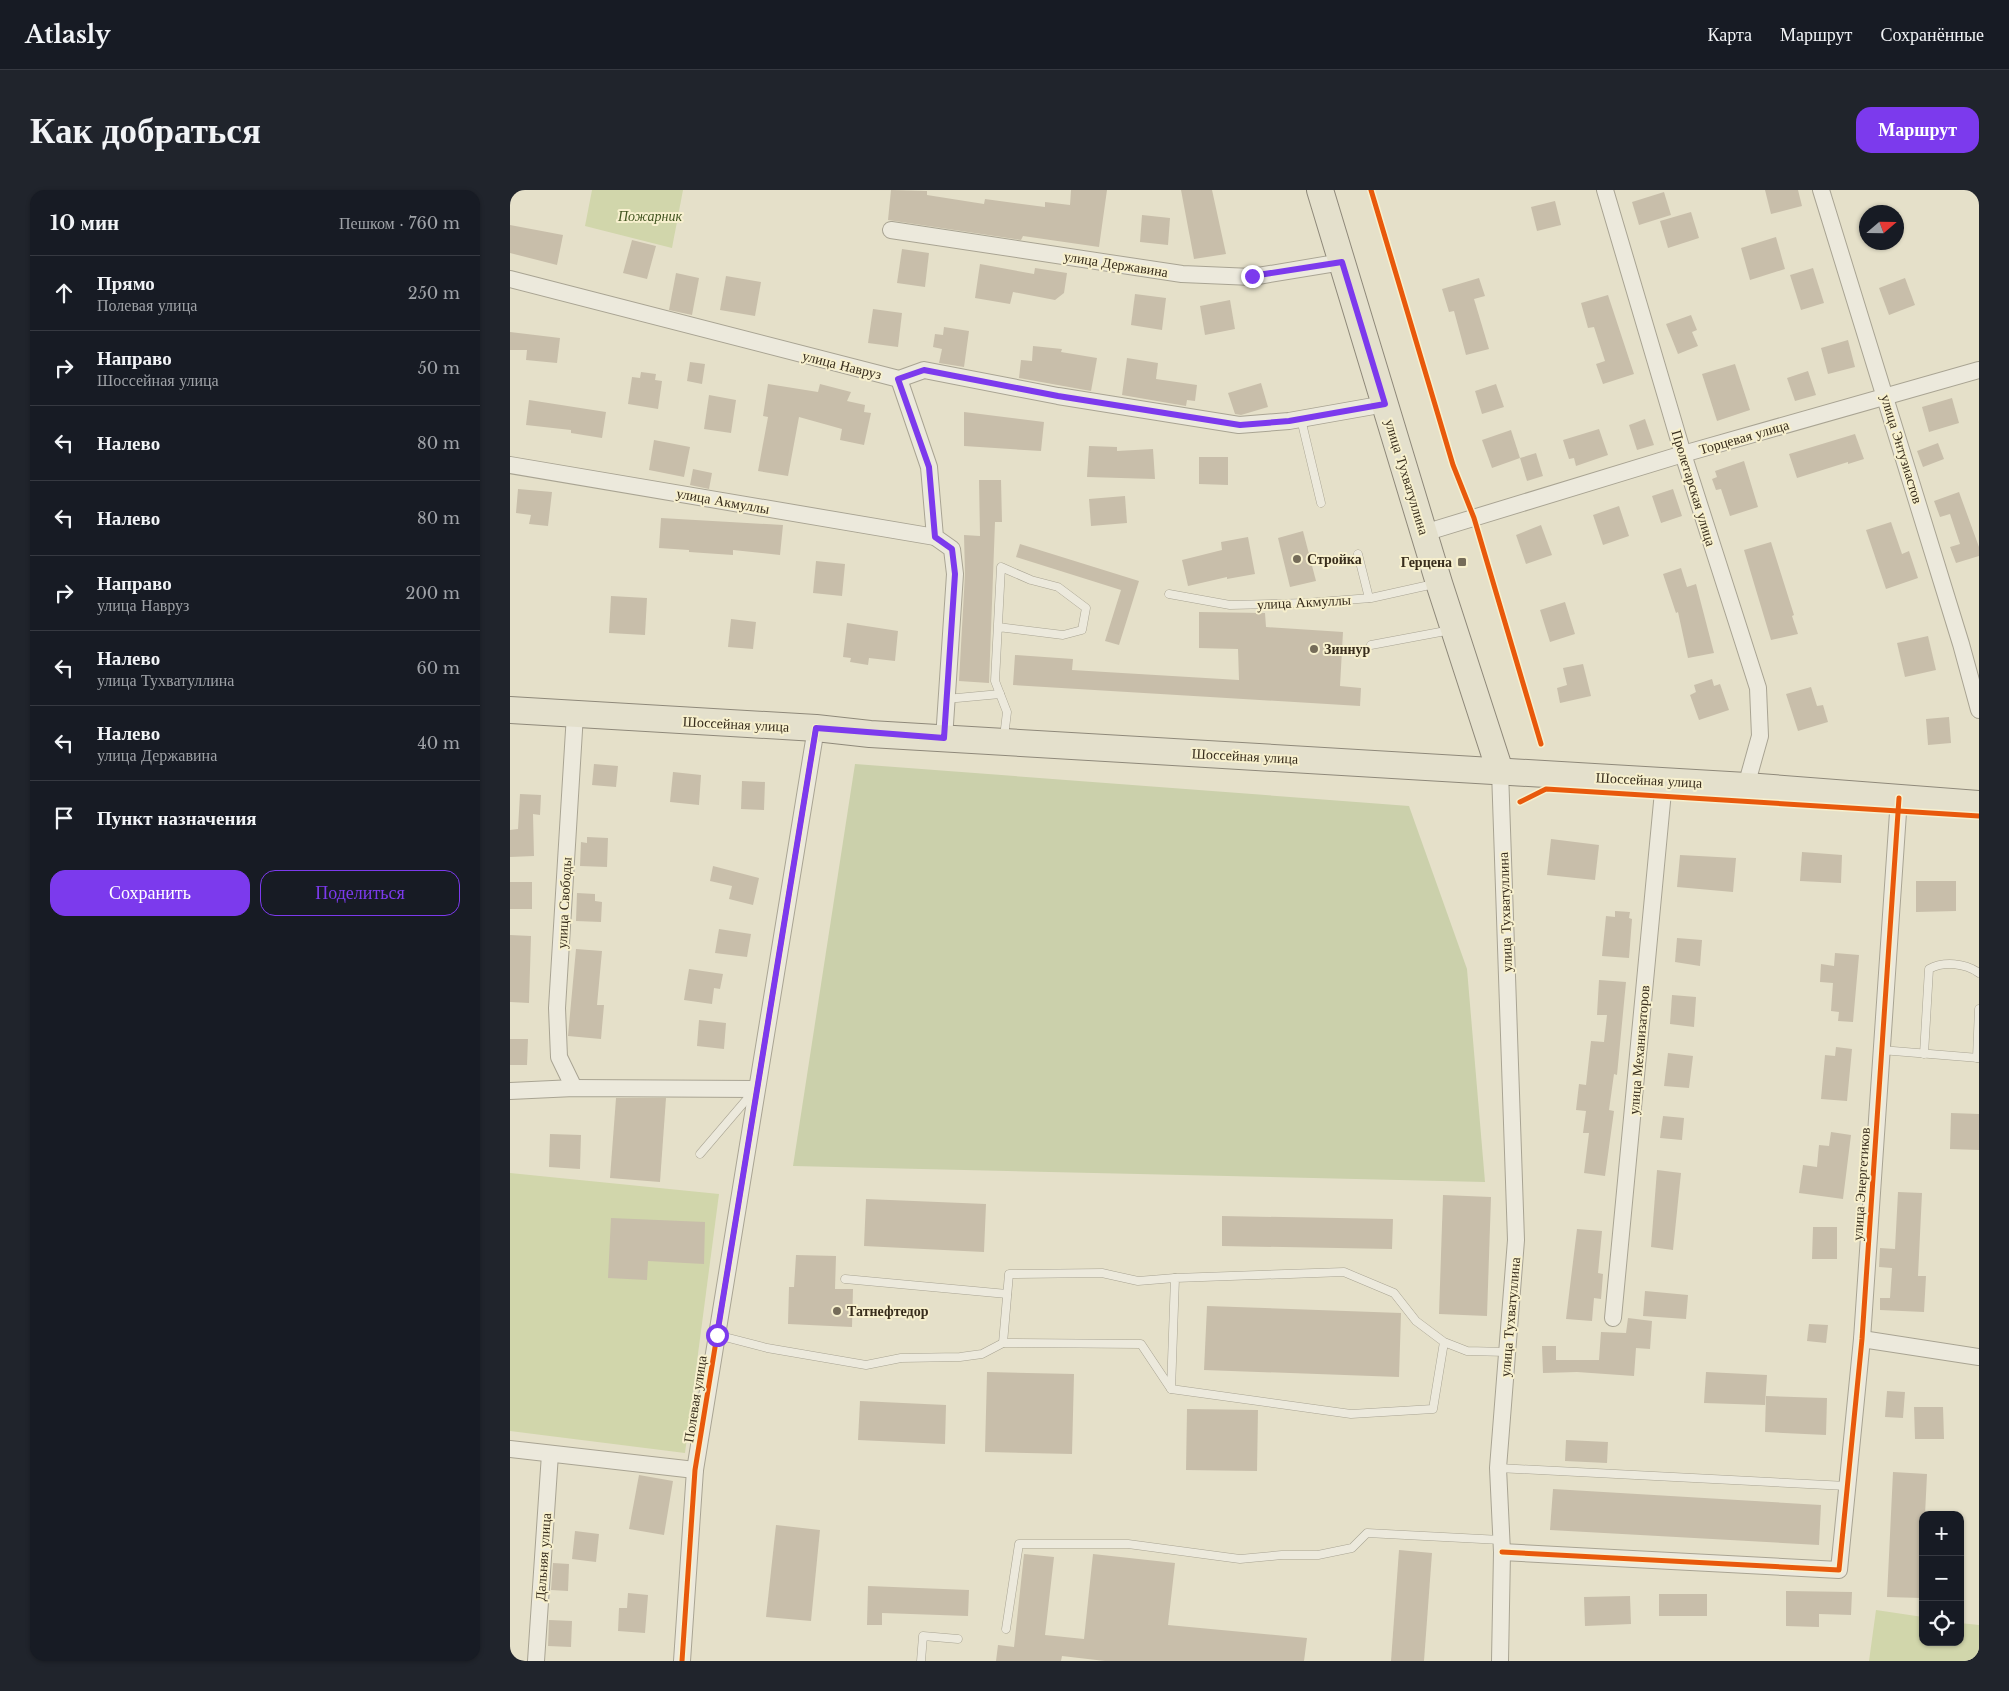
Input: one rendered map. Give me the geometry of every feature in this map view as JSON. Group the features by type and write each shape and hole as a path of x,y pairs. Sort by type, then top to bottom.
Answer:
{"main road":[{"name":"улица Тухватуллина","path":"1320,190 1439,582 1500,772"},
{"name":"Шоссейная улица","path":"510,710 816,728 1003,742 1746,786 1979,804"}],"street":[{"name":"Пролетарская улица","path":"1605,190 1683,454 1758,688 1760,736 1746,786"},
{"name":"улица Энтузиастов","path":"1821,190 1962,644 1979,710"},
{"name":"улица Державина","path":"891,230 1182,274 1252,276 1342,262"},
{"name":"улица Навруз","path":"510,279 898,379 924,370 1058,396 1240,425 1301,419 1385,404"},
{"name":"Торцевая улица","path":"1424,533 1683,454 1979,370"},
{"path":"898,379 929,467 935,537 952,549 955,574 944,738"},
{"name":"улица Акмуллы","path":"510,464 935,537"},
{"name":"улица Свободы","path":"574,1088 559,1057 557,1008 575,714"},
{"name":"Полевая улица","path":"682,1661 695,1470 816,728"},
{"name":"улица Тухватуллина","path":"1500,772 1516,1240 1498,1468 1502,1546 1500,1661"},
{"name":"улица Механизаторов","path":"1613,1318 1664,781"},
{"name":"улица Энергетиков","path":"1502,1546 1839,1570 1862,1339 1898,798"},
{"path":"510,1091 574,1088 756,1089"},
{"path":"1862,1339 1979,1357"},
{"path":"510,1449 695,1470"},
{"name":"Дальняя улица","path":"536,1661 550,1454"}],"lane":[{"path":"1301,419 1321,503"},
{"path":"1358,554 1368,598"},
{"path":"998,627 1063,635 1082,630 1086,608 1058,587 1031,580 1001,567 995,681 1007,712 1003,742"},
{"name":"улица Акмуллы","path":"1169,594 1230,605 1368,598 1439,582"},
{"path":"1372,645 1454,630"},
{"path":"946,699 1000,694"},
{"path":"1924,1054 1929,969 1939,964 1970,966 1979,973"},
{"path":"1881,1050 1978,1058 1979,1009"},
{"path":"700,1154 756,1089"},
{"path":"1003,1343 1009,1274 1102,1273 1138,1281 1344,1272 1394,1293 1416,1321 1444,1342 1467,1351 1507,1352"},
{"path":"1171,1389 1175,1278"},
{"path":"845,1279 1007,1294"},
{"path":"717,1335 766,1348 866,1365 901,1358 960,1357 982,1354 1003,1343 1141,1344 1171,1389 1351,1414 1434,1409 1444,1342"},
{"path":"1498,1468 1847,1486"},
{"path":"1006,1629 1019,1544 1128,1544 1240,1559 1282,1555 1318,1555 1352,1548 1367,1533 1502,1546"},
{"path":"921,1661 923,1636 958,1639"}],"path":[{"path":"1371,190 1453,465 1474,518 1542,744"}],"green space":[{"name":"Пожарник","path":"592,190 683,190 672,248 585,226"},
{"path":"855,764 1409,806 1467,969 1485,1182 793,1166"},
{"path":"510,1173 719,1194 685,1453 510,1431"},
{"path":"1876,1610 1919,1616 1919,1646 1964,1646 1964,1623 1979,1625 1979,1661 1869,1661"}],"building":[{"path":"891,190 927,191 927,195 984,204 985,199 1045,207 1045,202 1070,205 1071,190 1107,190 1099,247 1023,236 1021,240 888,220"},
{"path":"1181,190 1212,190 1226,254 1194,259"},
{"path":"1765,190 1798,190 1802,206 1771,214"},
{"path":"1664,192 1671,215 1639,225 1632,202"},
{"path":"1555,201 1561,225 1537,231 1531,207"},
{"path":"1691,212 1699,238 1668,248 1660,221"},
{"path":"1142,215 1170,218 1168,245 1140,242"},
{"path":"510,225 563,235 557,265 510,253"},
{"path":"1776,237 1785,269 1750,280 1741,248"},
{"path":"632,240 656,246 647,279 623,273"},
{"path":"902,249 929,253 925,287 897,283"},
{"path":"980,264 1034,274 1035,268 1067,273 1064,293 1055,300 1013,292 1010,304 975,298"},
{"path":"1813,268 1824,303 1801,310 1790,275"},
{"path":"676,273 699,278 692,315 669,310"},
{"path":"726,276 761,282 755,316 720,310"},
{"path":"1479,278 1485,296 1474,299 1489,349 1466,355 1454,311 1449,312 1442,289"},
{"path":"1905,278 1915,305 1889,315 1879,288"},
{"path":"1135,294 1166,298 1162,330 1131,325"},
{"path":"1608,295 1634,374 1603,384 1596,364 1605,361 1594,327 1588,328 1581,303"},
{"path":"1230,300 1235,329 1205,335 1200,306"},
{"path":"873,309 902,313 898,347 868,343"},
{"path":"1691,315 1697,330 1692,332 1698,346 1678,354 1666,324"},
{"path":"944,327 969,331 964,367 939,363 942,349 933,347 935,334 943,335"},
{"path":"510,332 560,338 557,363 526,360 527,350 510,350"},
{"path":"1848,340 1855,367 1828,374 1821,348"},
{"path":"1033,346 1062,349 1061,352 1097,358 1091,391 1019,378 1021,360 1032,361"},
{"path":"1127,358 1158,363 1156,379 1197,385 1195,401 1187,400 1186,406 1122,395"},
{"path":"690,362 705,364 702,384 687,381"},
{"path":"1735,364 1750,410 1717,421 1702,374"},
{"path":"1808,371 1816,395 1795,401 1787,378"},
{"path":"641,372 656,374 655,380 662,381 658,409 628,404 632,377 640,378"},
{"path":"1261,383 1268,407 1241,415 1235,414 1228,393"},
{"path":"768,384 818,392 820,384 851,392 847,401 865,405 864,412 871,413 864,445 840,440 842,429 799,417 788,476 758,471 768,417 763,416"},
{"path":"1496,384 1504,407 1482,414 1475,391"},
{"path":"709,395 736,400 731,433 704,429"},
{"path":"1952,398 1959,423 1929,432 1922,407"},
{"path":"529,400 606,412 602,438 571,433 571,430 526,425"},
{"path":"964,412 1044,422 1041,451 964,446"},
{"path":"1645,419 1654,445 1637,450 1629,425"},
{"path":"1599,429 1608,455 1576,466 1574,458 1569,459 1563,440"},
{"path":"1511,430 1520,458 1492,468 1482,440"},
{"path":"1855,434 1864,459 1797,478 1789,454"},
{"path":"654,440 690,447 684,477 649,470"},
{"path":"1938,443 1944,459 1923,467 1917,451"},
{"path":"1089,446 1117,447 1117,451 1153,449 1155,479 1087,477"},
{"path":"1536,453 1543,476 1527,481 1520,458"},
{"path":"1199,457 1228,457 1228,485 1199,484"},
{"path":"1744,461 1758,507 1730,516 1721,489 1716,490 1712,479 1717,477 1715,471"},
{"path":"693,469 712,473 709,489 690,485"},
{"path":"979,480 1001,480 1002,522 995,522 989,683 959,681 965,574 964,535 980,536"},
{"path":"518,489 552,492 548,526 529,524 531,515 516,513"},
{"path":"1673,489 1682,516 1661,523 1652,496"},
{"path":"1959,492 1979,547 1979,556 1956,563 1950,547 1960,544 1950,514 1940,517 1934,501"},
{"path":"1125,496 1127,523 1091,526 1089,499"},
{"path":"1619,506 1629,536 1603,545 1593,515"},
{"path":"661,518 783,525 780,555 733,550 733,555 659,548"},
{"path":"1891,522 1902,554 1909,551 1918,578 1886,589 1866,530"},
{"path":"1541,525 1552,555 1526,564 1516,535"},
{"name":"Стройка","path":"1303,531 1316,581 1290,587 1278,538"},
{"path":"1248,537 1255,574 1227,579 1227,577 1188,586 1182,560 1222,550 1221,542"},
{"path":"1771,542 1794,615 1792,616 1798,634 1771,640 1744,550"},
{"path":"1020,544 1139,581 1119,645 1105,641 1121,590 1016,557"},
{"path":"816,561 845,564 842,596 813,593"},
{"path":"1681,568 1687,587 1696,584 1714,653 1688,658 1678,612 1676,613 1663,574"},
{"path":"611,596 647,598 645,635 609,633"},
{"path":"1565,602 1575,634 1550,642 1540,610"},
{"path":"1199,612 1265,613 1266,627 1343,632 1340,686 1361,688 1360,706 1013,685 1015,655 1073,659 1072,670 1239,680 1238,649 1199,648"},
{"path":"731,619 756,622 753,649 728,647"},
{"path":"847,623 898,631 895,661 869,658 868,665 850,662 851,658 843,657"},
{"path":"1928,636 1936,670 1905,677 1897,643"},
{"path":"1583,664 1591,696 1560,703 1557,688 1567,685 1563,668"},
{"path":"1712,679 1714,686 1720,684 1729,710 1699,720 1690,695 1696,692 1694,685"},
{"path":"1811,687 1817,706 1823,705 1828,722 1798,731 1786,694"},
{"path":"1949,717 1951,743 1928,745 1926,719"},
{"path":"594,764 618,766 616,787 592,785"},
{"path":"673,772 701,775 699,805 670,802"},
{"path":"742,781 765,782 764,810 741,809"},
{"path":"520,794 541,795 540,815 533,814 534,856 510,857 510,830 518,829"},
{"path":"587,837 608,838 607,867 580,866 581,842 587,843"},
{"path":"1551,839 1599,845 1595,880 1547,875"},
{"path":"1802,852 1842,855 1841,883 1800,881"},
{"path":"1680,855 1736,858 1733,892 1677,887"},
{"path":"713,866 759,878 753,905 729,899 732,886 710,881"},
{"path":"1916,881 1956,881 1956,911 1916,912"},
{"path":"510,882 532,882 532,909 510,909"},
{"path":"577,893 595,894 595,901 602,902 601,922 576,921"},
{"path":"1615,911 1630,912 1629,918 1632,919 1629,958 1602,956 1606,916 1615,917"},
{"path":"719,929 751,934 747,957 715,953"},
{"path":"510,935 531,936 529,1003 510,1002"},
{"path":"1677,938 1702,940 1700,966 1675,962"},
{"path":"576,949 602,951 597,1005 604,1005 601,1039 568,1036"},
{"path":"1835,953 1859,955 1853,1022 1838,1021 1839,1012 1831,1011 1833,983 1820,982 1821,964 1834,966"},
{"path":"689,969 723,974 720,989 714,988 712,1004 684,1000"},
{"path":"1599,980 1626,982 1617,1075 1614,1074 1609,1110 1614,1111 1605,1176 1584,1173 1589,1133 1583,1133 1586,1111 1576,1110 1579,1084 1586,1085 1591,1041 1604,1042 1607,1015 1597,1015"},
{"path":"1672,995 1696,997 1694,1027 1670,1024"},
{"path":"699,1020 726,1023 724,1049 697,1046"},
{"path":"510,1039 528,1039 527,1065 510,1065"},
{"path":"1836,1047 1852,1049 1847,1101 1821,1099 1825,1055 1835,1056"},
{"path":"1668,1053 1693,1056 1689,1088 1664,1086"},
{"path":"616,1098 666,1098 660,1182 610,1178"},
{"path":"1951,1113 1979,1114 1979,1150 1950,1149"},
{"path":"1663,1116 1684,1118 1682,1140 1660,1138"},
{"path":"1831,1132 1851,1135 1843,1199 1799,1193 1803,1165 1817,1167 1819,1145 1829,1146"},
{"path":"550,1134 581,1135 580,1169 549,1167"},
{"path":"1657,1170 1681,1173 1673,1250 1651,1247"},
{"path":"1898,1192 1922,1193 1918,1276 1926,1276 1924,1312 1880,1310 1880,1298 1890,1298 1892,1268 1879,1267 1880,1248 1895,1249"},
{"path":"1443,1195 1491,1197 1487,1316 1439,1314"},
{"path":"866,1199 986,1204 984,1252 864,1246"},
{"path":"1222,1216 1393,1219 1392,1249 1222,1246"},
{"path":"611,1218 705,1222 704,1264 648,1261 647,1280 608,1278"},
{"path":"1813,1227 1837,1227 1837,1259 1812,1259"},
{"path":"1577,1229 1602,1231 1598,1273 1603,1274 1601,1299 1594,1298 1592,1321 1566,1319"},
{"path":"796,1255 836,1256 835,1289 853,1289 852,1327 788,1324 789,1287 794,1287"},
{"path":"1645,1291 1688,1295 1686,1319 1643,1316"},
{"path":"1207,1306 1401,1313 1399,1377 1204,1370"},
{"path":"1628,1318 1652,1321 1650,1349 1636,1348 1634,1376 1577,1372 1543,1373 1542,1346 1556,1346 1556,1360 1599,1360 1601,1332 1626,1333"},
{"path":"1809,1324 1828,1325 1826,1343 1807,1341"},
{"path":"987,1372 1074,1374 1072,1454 985,1452"},
{"path":"1706,1372 1767,1375 1765,1405 1704,1403"},
{"path":"1887,1391 1905,1392 1903,1418 1885,1417"},
{"path":"1766,1396 1827,1398 1826,1435 1765,1432"},
{"path":"860,1401 946,1405 945,1444 858,1440"},
{"path":"1914,1407 1943,1407 1944,1439 1915,1439"},
{"path":"1187,1409 1258,1410 1257,1471 1186,1470"},
{"path":"1566,1440 1608,1442 1607,1463 1565,1461"},
{"path":"1893,1472 1927,1474 1925,1511 1919,1511 1919,1598 1887,1597"},
{"path":"639,1475 673,1481 664,1535 629,1529"},
{"path":"1553,1489 1821,1505 1819,1545 1550,1530"},
{"path":"776,1525 820,1530 811,1621 766,1617"},
{"path":"575,1531 599,1534 596,1562 572,1559"},
{"path":"1399,1550 1432,1553 1424,1661 1391,1661"},
{"path":"1024,1554 1054,1557 1045,1635 1084,1639 1093,1554 1175,1563 1168,1625 1307,1638 1304,1661 1105,1661 1062,1656 1061,1661 996,1661 998,1645 1014,1647"},
{"path":"553,1563 569,1564 568,1591 551,1590"},
{"path":"868,1586 969,1590 968,1616 882,1613 882,1625 867,1625"},
{"path":"1786,1591 1852,1592 1851,1615 1819,1614 1819,1627 1786,1626"},
{"path":"628,1593 648,1595 645,1633 618,1631 619,1608 627,1608"},
{"path":"1659,1594 1707,1594 1707,1616 1659,1616"},
{"path":"1630,1596 1631,1624 1585,1626 1584,1597"},
{"path":"549,1620 572,1621 571,1647 548,1646"}],"cycle path":[{"path":"1371,190 1453,465 1474,518 1541,744"},
{"path":"682,1661 695,1470 816,728"},
{"path":"1520,802 1546,789 1979,816"},
{"path":"1502,1552 1839,1570 1862,1339 1899,798"}],"place":[{"name":"Стройка","path":"1297,559"},
{"name":"Герцена","path":"1462,562"},
{"name":"Зиннур","path":"1314,649"},
{"name":"Татнефтедор","path":"837,1311"}],"route":[{"path":"717,1335 816,728 870,734 944,738 955,574 952,549 935,537 929,467 898,379 924,370 1058,396 1240,425 1289,421 1385,404 1342,262 1252,276"}]}
